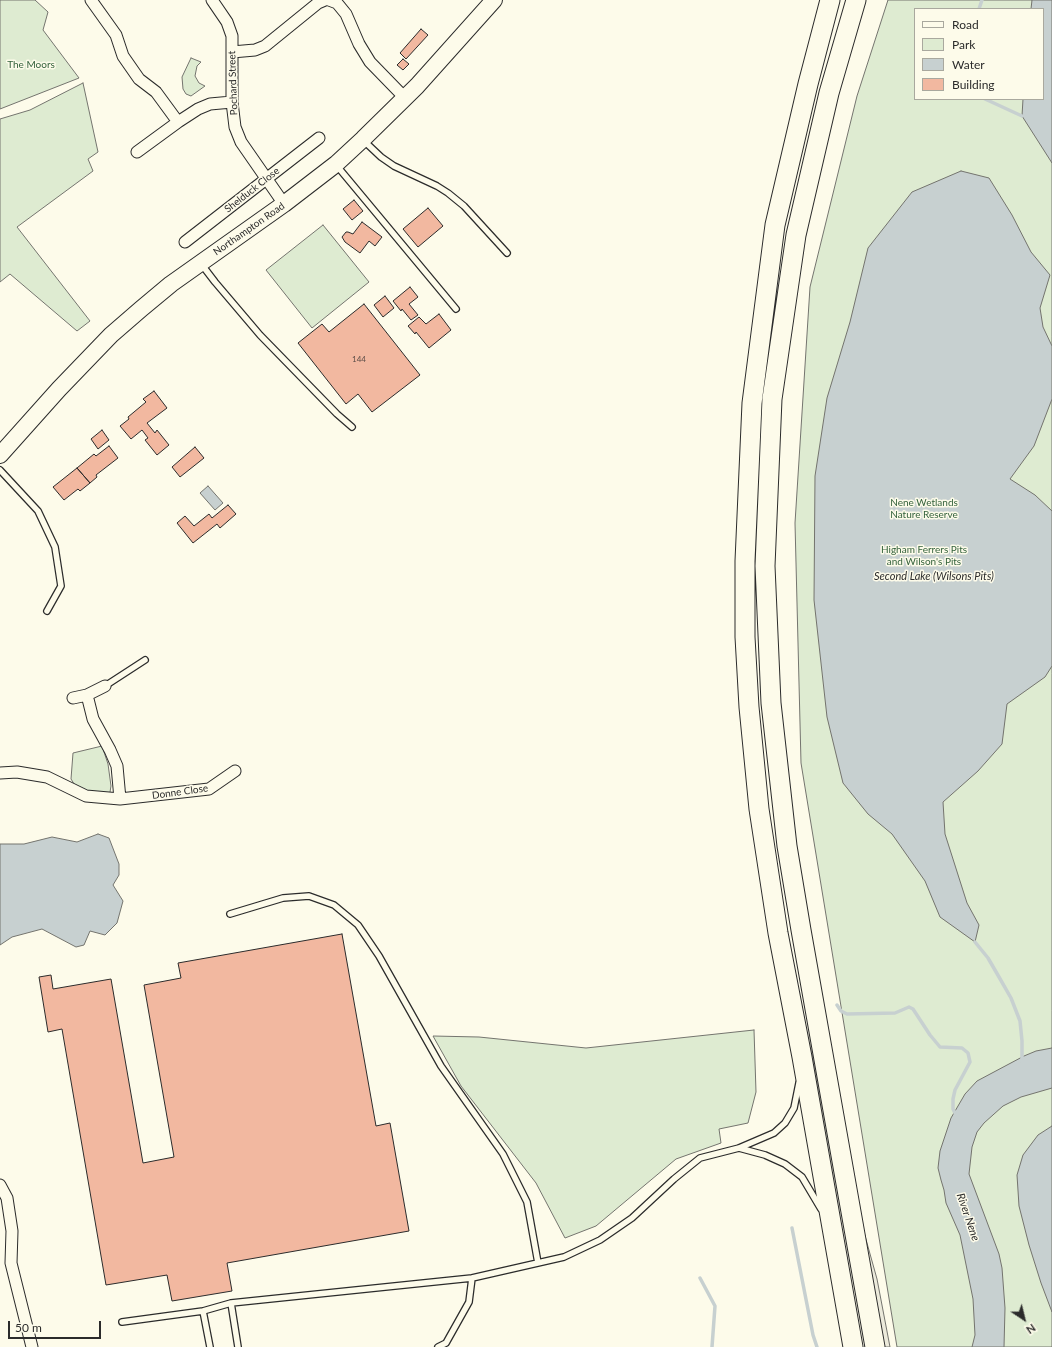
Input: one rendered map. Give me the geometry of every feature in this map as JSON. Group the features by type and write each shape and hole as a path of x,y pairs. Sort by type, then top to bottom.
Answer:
{"highway":[{"path":"830,0 808,84 776,226 752,403 745,561 745,637 748,691 759,809 778,933 802,1057 853,1347"},
{"path":"856,0 829,93 796,235 772,399 765,566 771,703 787,846 875,1347"}],"main road":[{"name":"Northampton Road","path":"1,452 58,389 111,335 171,284 284,204 336,164 363,140 405,98 494,0"}],"street":[{"path":"91,0 116,35 123,56 139,79 156,92 178,122"},
{"name":"Pochard Street","path":"212,0 227,22 232,36 232,102 235,126 241,142 284,204"},
{"path":"232,52 255,50 265,46 318,2 325,0"},
{"path":"329,0 337,3 346,14 359,44 370,62 405,98"},
{"path":"137,152 178,122 210,104 232,102"},
{"name":"Shelduck Close","path":"185,242 319,138"},
{"path":"73,698 87,695 105,686"},
{"path":"87,695 93,719 117,766 120,799"},
{"name":"Donne Close","path":"0,773 17,772 47,777 86,796 120,799 209,790 234,771"},
{"path":"0,1185 8,1198 12,1231 11,1263 32,1347"}],"lane":[{"path":"363,140 381,157 394,166 413,174 448,193 464,206 507,253"},
{"path":"336,164 456,309"},
{"path":"201,263 215,282 260,335 337,414 352,427"},
{"path":"0,470 38,511 55,547 61,586 47,611"},
{"path":"105,686 145,660"},
{"path":"230,914 283,898 309,896 334,906 358,925 379,956 441,1066 503,1154 527,1202 538,1263"},
{"path":"122,1322 203,1311 230,1304 472,1278 564,1257 600,1240 632,1218 674,1179 700,1158 739,1148 774,1133 786,1123 794,1108 802,1057"},
{"path":"739,1148 765,1155 785,1164 802,1177 832,1226"},
{"path":"438,1347 446,1343 469,1302 472,1278"},
{"path":"230,1304 238,1347"},
{"path":"203,1311 210,1347"}],"green space":[{"name":"The Moors","path":"0,0 35,0 48,12 43,30 79,78 0,109"},
{"name":"Higham Ferrers Pits and Wilson's Pits","path":"888,0 1052,0 1052,1347 897,1347 801,763 795,523 810,287 857,96"},
{"path":"191,58 201,62 197,66 195,76 199,83 205,86 191,96 186,94 183,89 182,77"},
{"path":"83,83 98,152 88,159 93,171 17,227 90,321 77,331 10,274 0,282 0,119 30,110"},
{"path":"323,225 369,282 312,328 266,270"},
{"path":"102,746 108,764 111,786 109,794 101,795 76,787 71,779 73,753"},
{"path":"754,1030 756,1092 748,1123 719,1129 721,1143 676,1159 596,1226 565,1238 536,1183 461,1086 433,1036 479,1037 586,1048"}],"shaded area":[{"path":"850,1182 877,1279 890,1347 879,1347"}],"water":[{"path":"1032,0 1052,0 1052,163 1022,116 1023,100 1044,100 1044,8 1031,8"},
{"name":"Second Lake (Wilsons Pits)","path":"961,171 989,178 1012,215 1031,252 1050,275 1040,308 1043,327 1052,346 1052,399 1034,446 1010,479 1035,495 1052,511 1052,666 1045,677 1007,704 1002,744 978,771 943,802 945,834 967,903 979,925 975,942 940,917 925,881 892,834 868,814 843,783 827,717 814,600 815,476 827,398 850,322 868,248 912,192"},
{"path":"208,486 223,503 215,510 200,493"},
{"path":"98,834 109,838 119,864 119,875 113,885 123,901 117,923 105,935 90,931 84,945 76,947 42,929 12,937 0,945 0,844 24,844 52,837 77,842"},
{"name":"River Nene","path":"1052,1048 1052,1088 1021,1097 1003,1106 984,1123 977,1132 972,1147 969,1174 999,1254 1002,1268 1005,1308 1004,1347 972,1347 975,1335 973,1299 960,1235 946,1203 938,1168 940,1151 951,1118 965,1094 977,1081 1024,1056 1036,1051"},
{"path":"1052,1126 1052,1312 1029,1245 1019,1206 1017,1175 1023,1155 1038,1135"}],"building":[{"path":"421,29 428,35 406,59 400,53"},
{"path":"403,59 409,64 403,70 397,65"},
{"path":"354,200 363,211 352,220 343,209"},
{"path":"428,208 443,226 418,247 403,229"},
{"path":"362,222 382,237 375,246 369,241 360,253 345,242 342,237 346,232 353,234"},
{"path":"410,287 418,297 409,304 418,315 411,320 393,301"},
{"path":"385,296 394,308 383,317 374,305"},
{"path":"364,304 420,375 372,412 358,394 346,404 298,343 322,324 329,332"},
{"path":"439,314 451,330 429,348 416,332 415,334 408,326 419,317 426,324"},
{"path":"154,391 167,408 147,423 155,433 157,430 169,445 157,455 145,440 148,438 142,430 131,439 120,426 146,402 143,399"},
{"path":"102,430 109,440 98,449 91,439"},
{"path":"109,446 118,458 96,475 97,477 90,483 77,468 94,454 96,456"},
{"path":"195,447 204,458 180,477 172,467"},
{"path":"77,468 90,483 80,491 78,489 64,500 53,487"},
{"path":"228,505 236,514 220,528 217,524 193,543 177,523 185,516 194,526 209,514 212,518"},
{"path":"342,934 376,1126 390,1123 409,1231 227,1263 232,1291 172,1301 167,1275 106,1285 62,1029 48,1032 39,977 51,975 53,989 111,979 143,1163 174,1157 144,985 181,978 178,963"}],"waterway":[{"path":"979,8 982,0"},
{"path":"987,100 1022,116"},
{"path":"975,942 988,958 1011,998 1020,1021 1022,1061"},
{"path":"837,1005 841,1011 847,1014 895,1013 909,1007 913,1009 930,1035 940,1047 962,1048 968,1053 970,1062 955,1090 953,1099 953,1109 956,1115"},
{"path":"792,1228 813,1335 817,1347"},
{"path":"700,1278 715,1306 712,1347"}],"park label":[{"name":"Nene Wetlands Nature Reserve","path":"924,508"}]}
